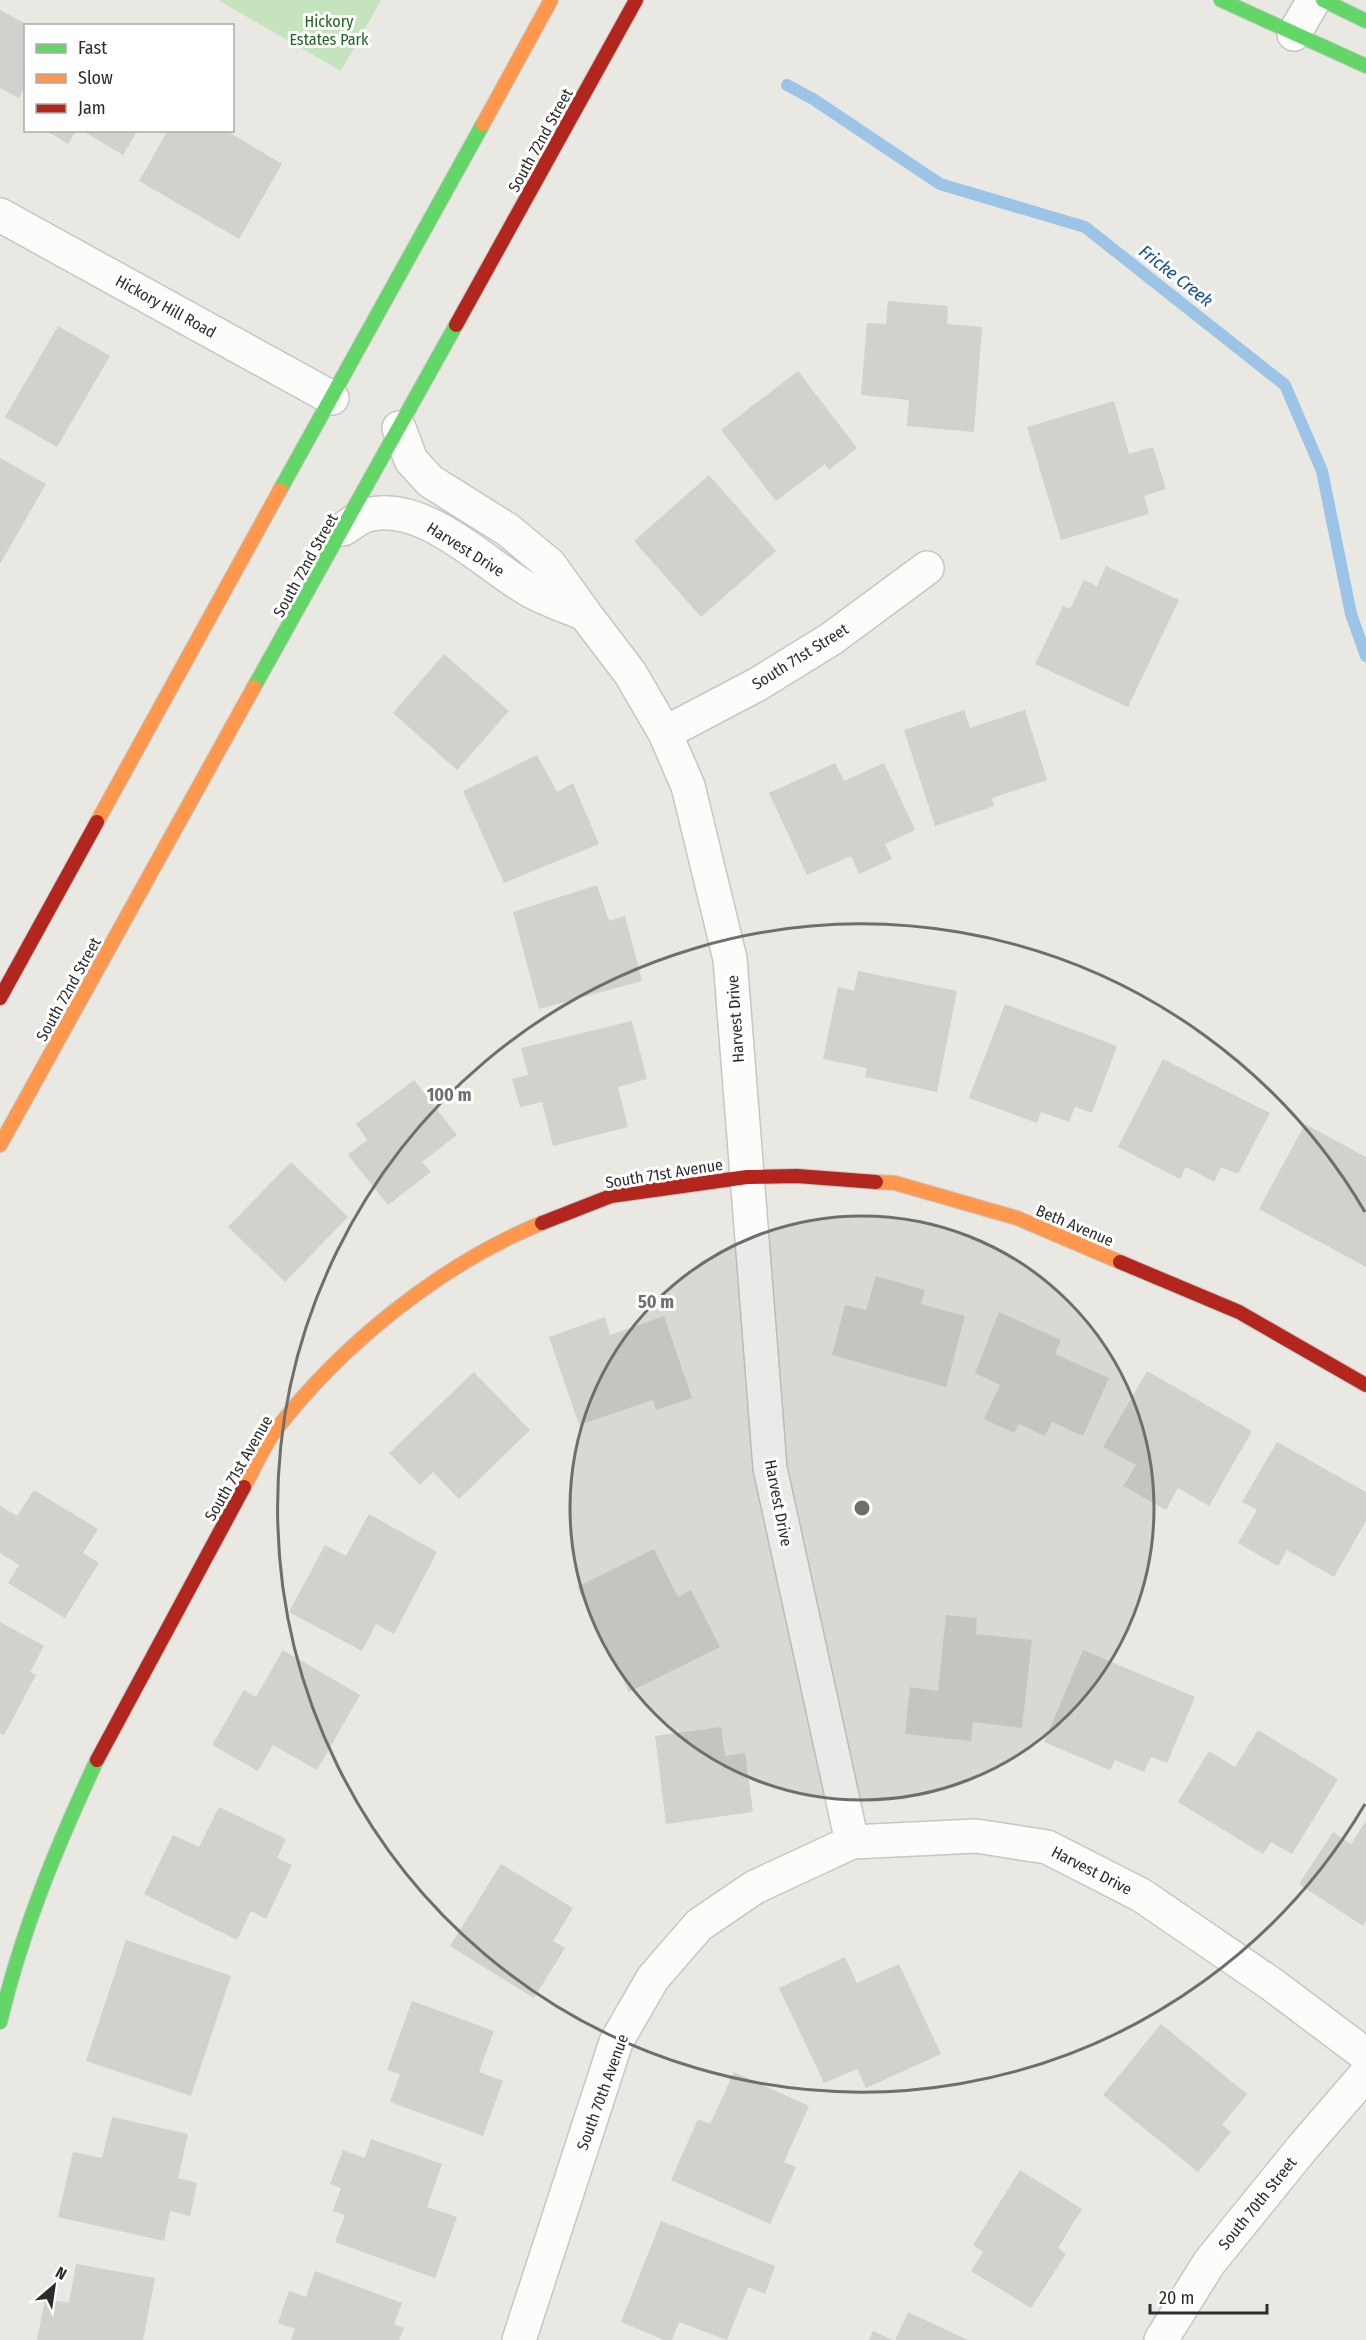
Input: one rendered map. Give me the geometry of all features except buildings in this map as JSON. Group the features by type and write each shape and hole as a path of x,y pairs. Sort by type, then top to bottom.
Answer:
{"main road":[{"path":"0,999 551,0"},
{"name":"South 72nd Street","path":"0,1144 636,0"},
{"path":"1221,0 1366,66"},
{"path":"1323,0 1366,21"},
{"name":"Beth Avenue","path":"747,1177 797,1176 896,1183 1017,1218 1239,1312 1366,1385"},
{"name":"South 71st Avenue","path":"0,2022 16,1956 56,1847 108,1737 274,1433 334,1362 423,1290 508,1237 611,1196 747,1177"}],"street":[{"path":"1294,34 1314,0"},
{"name":"Hickory Hill Road","path":"0,215 332,398"},
{"name":"Harvest Drive","path":"399,428 411,460 430,481 508,530 549,564 630,673 665,733 688,786 730,959 770,1468 852,1842 976,1836 1047,1846 1141,1895 1270,1983 1366,2055"},
{"name":"Harvest Drive","path":"343,529 365,515 386,512 411,515 493,563 526,588 585,614"},
{"name":"South 71st Street","path":"665,733 758,684 831,639 927,568"},
{"name":"South 70th Avenue","path":"519,2340 616,2042 654,1978 699,1925 755,1887 852,1842"},
{"name":"South 70th Street","path":"1161,2340 1209,2263 1302,2147 1366,2074"}],"green space":[{"name":"Hickory Estates Park","path":"218,0 381,0 341,71"}],"waterway":[{"name":"Fricke Creek","path":"787,85 813,99 940,184 1085,227 1285,385 1322,471 1351,614 1366,656"}],"traffic: fast":[{"path":"1221,0 1366,66"},
{"path":"1323,0 1366,21"},
{"path":"280,490 483,124"},
{"path":"254,687 456,325"},
{"path":"0,2022 19,1953 42,1888 97,1760"}],"traffic: slow":[{"path":"483,124 551,0"},
{"path":"97,822 280,490"},
{"path":"0,1145 254,687"},
{"path":"876,1182 895,1183 1017,1218 1120,1262"},
{"path":"244,1487 275,1431 301,1399 362,1338 431,1284 504,1240 542,1223"}],"traffic: jam":[{"path":"456,325 636,0"},
{"path":"0,998 97,822"},
{"path":"542,1223 611,1196 747,1177 797,1176 876,1182"},
{"path":"1120,1262 1239,1312 1366,1385"},
{"path":"97,1760 244,1487"}]}
